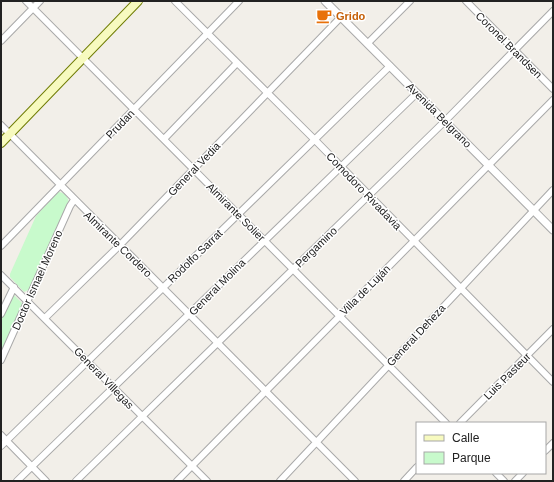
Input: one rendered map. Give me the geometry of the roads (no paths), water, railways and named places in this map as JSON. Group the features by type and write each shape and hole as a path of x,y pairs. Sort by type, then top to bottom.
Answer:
{"main road":[{"path":"1,144 138,1"}],"street":[{"name":"Almirante Solier","path":"26,1 84,57 264,241 445,422"},
{"path":"1,41 40,1"},
{"name":"Comodoro Rivadavia","path":"175,1 341,166 460,289 553,382"},
{"name":"Prudan","path":"1,246 239,1"},
{"name":"Avenida Belgrano","path":"326,1 553,230"},
{"path":"368,43 410,1"},
{"name":"Coronel Brandsen","path":"466,1 553,89"},
{"name":"Pergamino","path":"76,481 369,196 553,11"},
{"name":"General Vedia","path":"45,318 120,245 341,17"},
{"path":"164,139 237,63"},
{"name":"Rodolfo Sarrat","path":"1,446 390,66"},
{"name":"General Molina","path":"17,481 417,93"},
{"name":"Villa de Luján","path":"177,481 553,100"},
{"name":"Almirante Cordero","path":"1,125 354,481"},
{"name":"General Deheza","path":"280,481 553,190"},
{"name":"Doctor Ismael Moreno","path":"1,360 74,200"},
{"name":"General Villegas","path":"1,275 207,481"},
{"name":"Doctor Ismael Moreno","path":"1,314 14,288"},
{"name":"Luis Pasteur","path":"461,422 553,329"},
{"path":"1,435 46,481"},
{"path":"404,481 416,468"}],"place":[{"name":"Grido","path":"324,16"}]}
